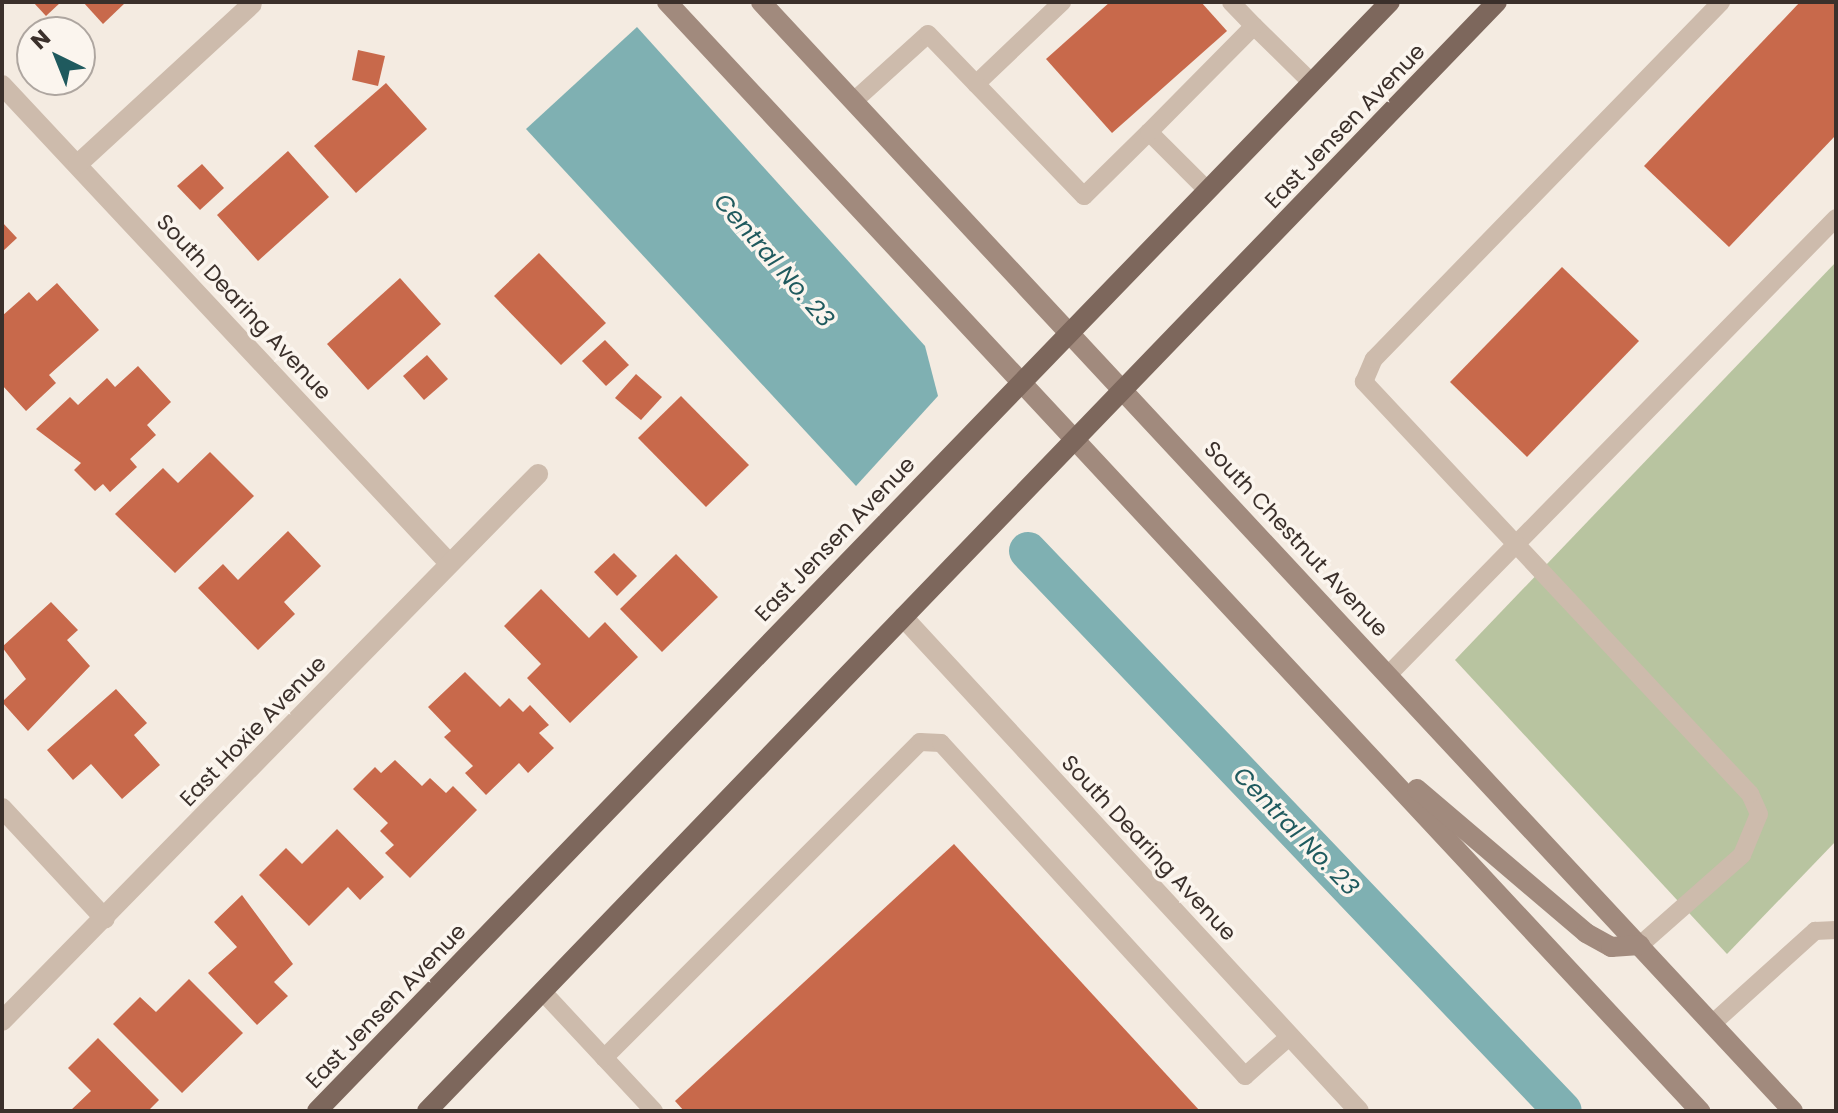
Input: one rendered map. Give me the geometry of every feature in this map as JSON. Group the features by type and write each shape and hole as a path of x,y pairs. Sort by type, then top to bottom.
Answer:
{"main road":[{"path":"667,2 1023,379 1700,1111"},
{"name":"South Chestnut Avenue","path":"761,2 1071,331 1793,1111"},
{"name":"East Jensen Avenue","path":"317,1111 1390,2"},
{"name":"East Jensen Avenue","path":"427,1111 1497,2"},
{"path":"1355,738 1579,928 1611,947 1640,945"}],"street":[{"path":"78,164 252,4"},
{"name":"South Dearing Avenue","path":"2,85 449,563"},
{"name":"East Hoxie Avenue","path":"2,1021 538,474"},
{"name":"South Dearing Avenue","path":"903,617 1359,1111"},
{"path":"2,808 105,919"}],"lane":[{"path":"976,84 1062,2"},
{"path":"1231,2 1312,83"},
{"path":"1640,945 1742,855 1759,814 1750,794 1520,542 1364,382 1374,359 1721,2"},
{"path":"855,100 928,34 1084,196 1254,26"},
{"path":"1149,132 1208,191"},
{"path":"1388,675 1836,218"},
{"path":"604,1058 920,742 941,743 1245,1076 1290,1036"},
{"path":"1712,1024 1815,931 1836,930"},
{"path":"542,991 654,1111"}],"green space":[{"path":"1836,262 1836,841 1727,954 1455,660"}],"water":[{"path":"637,27 925,346 938,396 856,486 526,129"}],"building":[{"path":"33,2 61,2 46,16"},
{"path":"83,2 126,2 103,24"},
{"path":"1110,2 1201,2 1227,31 1112,133 1046,59"},
{"path":"1800,2 1836,2 1836,135 1729,247 1644,166"},
{"path":"358,50 385,56 378,86 352,80"},
{"path":"386,83 427,129 356,193 314,146"},
{"path":"288,151 329,197 258,261 217,215"},
{"path":"202,164 224,188 200,210 177,186"},
{"path":"2,222 17,238 2,252"},
{"path":"539,253 606,323 561,365 494,296"},
{"path":"1562,267 1639,341 1527,457 1450,382"},
{"path":"400,278 441,324 368,390 327,344"},
{"path":"57,283 99,330 49,375 56,383 26,411 2,385 2,316 29,292 37,301"},
{"path":"605,340 629,365 606,386 582,361"},
{"path":"427,355 448,379 424,400 403,376"},
{"path":"138,366 171,402 147,425 156,435 130,459 137,467 110,492 103,484 95,491 74,470 81,463 36,429 70,397 78,405 107,378 115,387"},
{"path":"636,374 662,397 641,420 615,398"},
{"path":"681,396 749,465 706,507 638,438"},
{"path":"210,452 254,496 175,573 115,514 163,468 178,483"},
{"path":"288,531 321,566 284,602 295,614 258,650 198,588 223,564 238,580"},
{"path":"614,553 637,576 617,596 594,572"},
{"path":"676,554 718,597 662,652 620,609"},
{"path":"541,589 589,638 605,622 638,657 570,723 527,678 541,664 504,626"},
{"path":"51,602 78,630 67,640 90,666 28,731 2,702 26,679 2,647"},
{"path":"465,672 500,707 509,698 523,712 530,705 549,725 539,733 554,748 528,773 519,763 486,795 465,773 473,766 444,737 451,731 428,707"},
{"path":"116,689 147,723 134,735 160,765 122,799 91,764 73,780 47,750"},
{"path":"395,760 422,786 430,778 446,793 453,786 477,810 410,878 385,853 394,845 380,831 388,823 353,789 375,767 381,773"},
{"path":"337,829 384,877 360,900 348,887 309,926 259,875 286,848 302,864"},
{"path":"954,844 1200,1111 684,1111 675,1101"},
{"path":"242,895 293,964 274,982 288,996 257,1025 208,973 237,947 214,922"},
{"path":"189,979 243,1033 182,1093 113,1024 140,997 156,1012"},
{"path":"98,1038 159,1100 148,1111 70,1111 91,1091 68,1068"}],"waterway":[{"name":"Central No. 23","path":"1028,551 1563,1111"}]}
